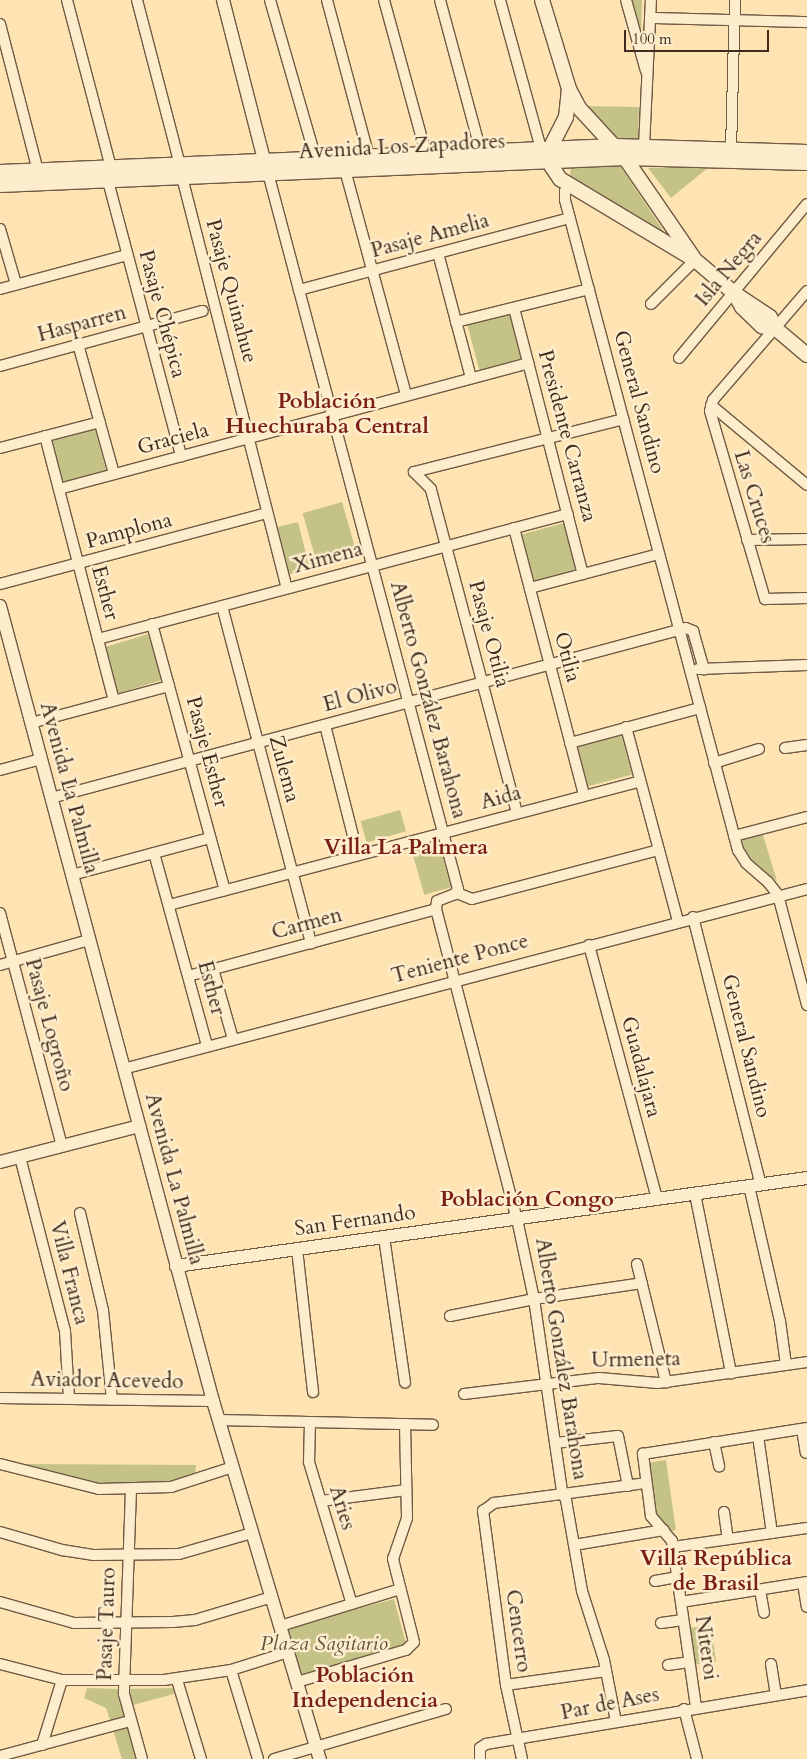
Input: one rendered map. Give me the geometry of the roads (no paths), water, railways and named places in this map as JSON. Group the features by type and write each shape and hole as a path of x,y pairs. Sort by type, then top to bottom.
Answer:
{"main road":[{"path":"542,0 569,89 586,118 625,158 695,260"},
{"path":"569,89 566,117 547,153 564,183 695,260 734,293 756,305 772,320 775,328 807,355"},
{"name":"Avenida Los Zapadores","path":"0,186 109,174 266,167 345,170 615,146 807,152"},
{"name":"Avenida Los Zapadores","path":"266,167 316,159 482,152 807,163"},
{"name":"Avenida Los Zapadores","path":"0,172 38,171 109,174"},
{"path":"665,242 676,231"}],"street":[{"name":"Pasaje Chépica","path":"67,0 127,254 181,456"},
{"name":"Pasaje Quinahue","path":"137,0 287,588"},
{"path":"270,0 316,159"},
{"path":"327,0 369,157"},
{"path":"384,0 426,154"},
{"path":"440,0 482,152"},
{"path":"500,0 547,153"},
{"path":"626,0 649,81"},
{"path":"644,147 649,81 651,0"},
{"path":"731,150 735,0"},
{"name":"Alberto González Barahona","path":"227,1 266,167 457,893"},
{"path":"650,18 807,22"},
{"path":"0,24 38,171"},
{"path":"345,170 406,395"},
{"name":"General Sandino","path":"564,183 564,195 734,836 743,860 768,882 778,895 807,1005"},
{"name":"Isla Negra","path":"679,358 807,204"},
{"name":"Pasaje Amelia","path":"299,290 570,218"},
{"path":"0,229 16,284"},
{"path":"438,253 471,378"},
{"path":"0,289 127,254"},
{"path":"651,304 695,260"},
{"path":"456,322 589,289"},
{"path":"807,291 711,405 807,485"},
{"name":"Presidente Carranza","path":"514,308 583,574"},
{"name":"Hasparren","path":"0,366 203,311"},
{"path":"78,344 114,474"},
{"name":"Graciela","path":"58,489 528,362"},
{"name":"Las Cruces","path":"711,405 711,420 765,599 807,598"},
{"path":"548,438 623,419"},
{"path":"0,448 100,422"},
{"name":"Esther","path":"45,436 114,700"},
{"name":"Pasaje Otilia","path":"517,813 431,489 414,472 548,438"},
{"name":"Pamplona","path":"0,584 267,513"},
{"name":"Ximena","path":"98,639 568,514"},
{"name":"Otilia","path":"514,528 584,795"},
{"path":"747,540 807,539"},
{"path":"530,588 659,554"},
{"name":"Avenida La Palmilla","path":"0,606 213,1401 318,1753"},
{"name":"Zulema","path":"222,606 311,943"},
{"name":"Pasaje Esther","path":"152,624 225,890"},
{"path":"679,630 688,628 693,631 704,669"},
{"name":"El Olivo","path":"51,798 679,630"},
{"path":"689,669 807,665"},
{"path":"31,723 169,686"},
{"path":"570,742 700,708"},
{"path":"325,725 358,855"},
{"path":"626,727 678,921"},
{"path":"785,748 807,745"},
{"path":"714,762 759,748"},
{"path":"0,770 41,759"},
{"name":"Aida","path":"169,905 640,780"},
{"path":"734,836 807,817"},
{"path":"72,875 210,838"},
{"path":"436,910 439,900 457,893 472,899 659,850"},
{"name":"Esther","path":"154,853 207,1046"},
{"name":"Teniente Ponce","path":"123,1068 693,917 807,889"},
{"name":"Alberto González Barahona","path":"436,910 517,1219 534,1299 562,1492 582,1591 606,1671 616,1722"},
{"name":"Carmen","path":"188,976 436,910"},
{"name":"Pasaje Logroño","path":"0,913 62,1146"},
{"name":"General Sandino","path":"693,917 755,1186 781,1327 786,1365"},
{"path":"0,965 89,940"},
{"name":"Guadalajara","path":"588,945 657,1199"},
{"name":"Esther","path":"213,969 233,1040"},
{"path":"0,1162 139,1126"},
{"name":"Villa Franca","path":"20,1157 65,1331 69,1400"},
{"name":"San Fernando","path":"176,1266 657,1199 806,1181"},
{"path":"695,1194 731,1373"},
{"path":"80,1214 104,1310 112,1400"},
{"path":"384,1237 405,1382"},
{"path":"297,1250 313,1392"},
{"path":"637,1264 666,1382"},
{"path":"450,1316 534,1299 642,1283"},
{"name":"Urmeneta","path":"464,1394 599,1378 666,1382 807,1362"},
{"name":"Aviador Acevedo","path":"0,1398 213,1401"},
{"path":"219,1420 432,1425"},
{"name":"Aries","path":"310,1422 309,1462 352,1604"},
{"path":"297,1682 411,1648 414,1639 392,1559 406,1523 405,1424"},
{"path":"718,1466 714,1442 804,1429 806,1453"},
{"path":"555,1443 618,1436 628,1486"},
{"path":"758,1436 772,1533"},
{"name":"Niteroi","path":"696,1707 673,1547 670,1536 653,1520 646,1483 645,1452 714,1442"},
{"path":"0,1464 82,1487 131,1489 171,1487 233,1467"},
{"path":"562,1492 646,1483"},
{"name":"Pasaje Tauro","path":"131,1489 127,1623 123,1681 130,1721 142,1759"},
{"path":"320,1501 406,1490"},
{"name":"Cencerro","path":"522,1759 506,1684 482,1519 485,1508 494,1502 562,1492"},
{"path":"724,1512 728,1539"},
{"path":"673,1547 807,1528"},
{"path":"574,1545 664,1530"},
{"path":"0,1532 72,1553 129,1555 179,1554 252,1533"},
{"path":"655,1581 677,1577"},
{"path":"681,1602 805,1583 807,1607"},
{"path":"280,1626 400,1589"},
{"path":"760,1590 764,1613"},
{"path":"0,1602 63,1621 127,1623 188,1621 272,1597"},
{"path":"661,1623 683,1620"},
{"path":"0,1664 62,1680 177,1680 232,1670 288,1652"},
{"path":"668,1665 689,1662"},
{"path":"771,1664 776,1695"},
{"path":"232,1670 258,1759"},
{"path":"506,1684 606,1671"},
{"path":"42,1745 62,1680"},
{"path":"177,1680 201,1759"},
{"name":"Par de Ases","path":"480,1754 486,1744 518,1740 684,1709 807,1690"},
{"path":"274,1759 318,1753 446,1709"},
{"name":"Niteroi","path":"684,1709 695,1759"},
{"path":"0,1756 130,1721"}],"district":[{"name":"Población Huechuraba Central","path":"327,414"},
{"name":"Villa La Palmera","path":"406,848"},
{"name":"Población Congo","path":"527,1200"},
{"name":"Villa República de Brasil","path":"716,1570"},
{"name":"Población Independencia","path":"365,1688"}],"park label":[{"name":"Plaza Sagitario","path":"324,1644"}]}
